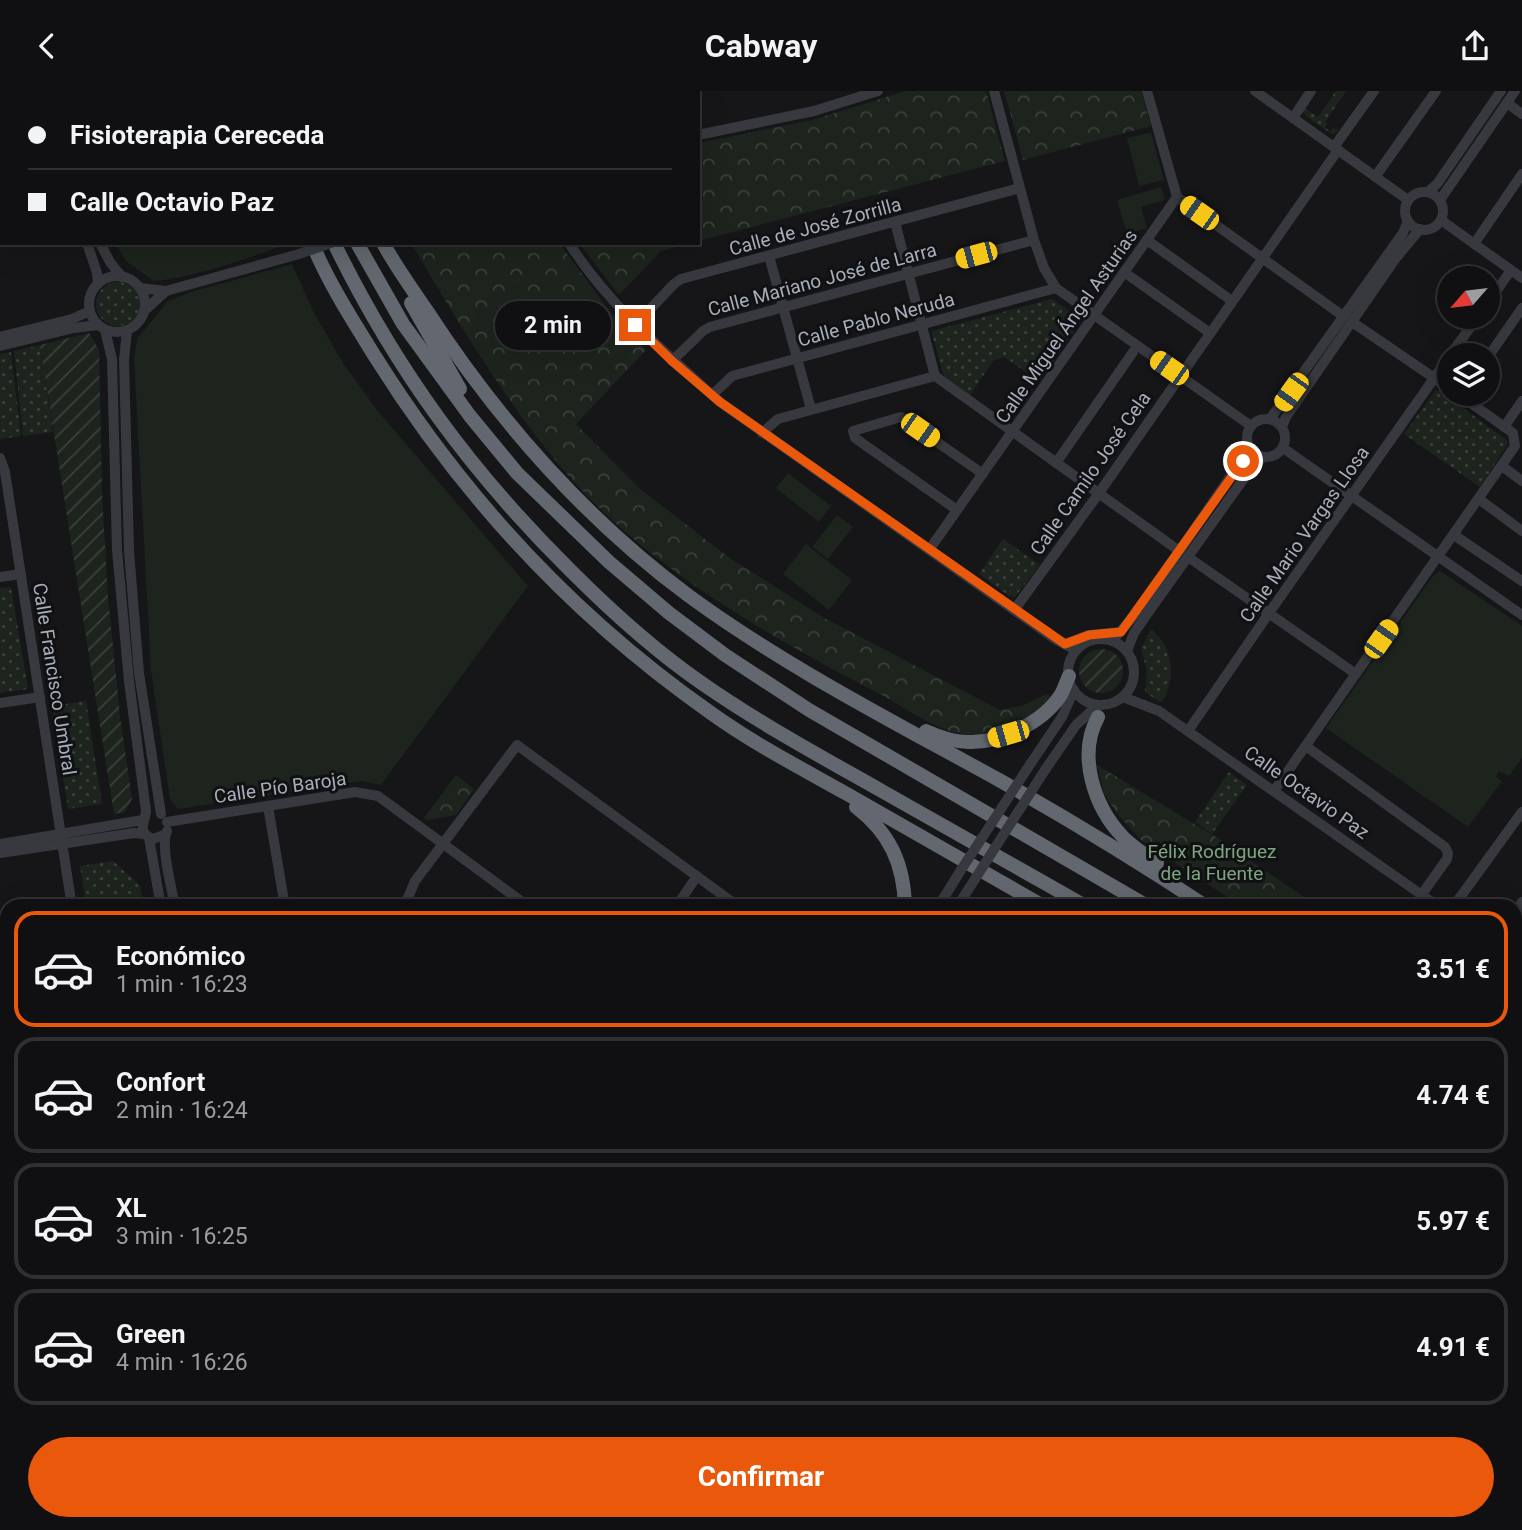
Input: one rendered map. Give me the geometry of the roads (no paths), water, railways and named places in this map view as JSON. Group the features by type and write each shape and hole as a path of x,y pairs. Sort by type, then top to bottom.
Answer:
{"highway":[{"path":"313,245 353,322 407,408 458,478 530,559 591,618 650,668 710,713 758,744 1031,899"},
{"path":"334,245 389,344 423,398 471,463 522,522 602,602 657,650 704,685 809,750 1073,899"},
{"path":"358,245 403,324 463,406 517,473 609,562 669,613 725,655 809,710 1135,899"},
{"path":"385,248 401,285 458,387 525,469 551,506"},
{"path":"385,248 462,365 526,445 590,512 690,596 778,655 1127,854 1195,899"},
{"path":"848,697 933,734 968,742 1008,734 1027,724 1043,713 1069,684"},
{"path":"1102,709 1089,738 1087,759 1100,802 1112,823 1137,849 1207,899"},
{"path":"758,744 772,757 869,817 887,838 899,861 905,899"}],"street":[{"path":"700,135 814,111 878,91"},
{"path":"994,91 1034,240 1044,268 1056,288 1251,426"},
{"path":"1147,91 1177,197 1437,380"},
{"path":"1255,91 1408,200"},
{"path":"1293,118 1311,91"},
{"name":"Calle Camilo José Cela","path":"1014,609 1264,258 1374,91"},
{"path":"1376,177 1436,91"},
{"path":"1440,200 1516,91"},
{"path":"1282,427 1270,419 1257,421 1251,426 1247,438 1250,448 1263,457 1272,456 1283,448 1285,440 1282,427 1286,417 1403,233 1408,221 1405,210 1408,200 1417,193 1428,192 1437,184 1496,93"},
{"path":"1507,103 1522,114"},
{"path":"1474,244 1522,174"},
{"name":"Calle de José Zorrilla","path":"635,325 681,279 1020,188"},
{"path":"1408,221 1420,229 1432,228 1441,220 1443,210 1440,200 1428,192"},
{"name":"Calle Miguel Ángel Asturias","path":"929,549 1177,197"},
{"path":"1441,220 1522,278"},
{"path":"895,222 935,376 1178,550"},
{"path":"1270,419 1420,229"},
{"name":"Calle Mariano José de Larra","path":"672,361 710,327 1034,240"},
{"path":"1147,240 1233,302"},
{"path":"88,245 98,283"},
{"path":"101,245 122,277"},
{"path":"140,288 166,291 327,245"},
{"path":"570,245 607,294 635,325 712,395 1074,654"},
{"path":"769,256 811,409"},
{"path":"1500,286 1511,271"},
{"path":"1124,272 1210,333"},
{"path":"144,311 145,299 140,288 131,280 122,277 106,278 98,283 90,297 90,311 101,327 112,359 117,550 122,614 144,818 159,899"},
{"name":"Calle Pablo Neruda","path":"712,395 732,376 1056,288"},
{"path":"0,346 74,328 101,327 119,332 127,331 135,326 144,311 166,291"},
{"path":"1498,343 1522,308"},
{"path":"0,337 72,319 90,311"},
{"path":"0,844 134,833 157,839 164,835 168,827 164,818 139,673 132,588 124,359 127,331"},
{"path":"1056,463 1133,352"},
{"name":"Calle Mario Vargas Llosa","path":"1188,731 1437,372"},
{"path":"762,433 778,419 935,376"},
{"path":"1504,427 1522,401"},
{"path":"1274,790 1307,747 1515,446 1513,433 1476,406"},
{"path":"957,510 855,438 853,431 901,417 983,474"},
{"path":"1112,641 1139,610 1250,448"},
{"path":"1283,448 1522,615"},
{"path":"1127,651 1141,624 1252,467 1263,457"},
{"name":"Calle Francisco Umbral","path":"0,458 5,472 71,899"},
{"path":"1502,466 1522,481"},
{"path":"1479,499 1522,531"},
{"path":"1454,534 1522,581"},
{"path":"1188,557 1356,674"},
{"path":"0,577 21,574"},
{"path":"1132,695 1133,645 1141,624"},
{"path":"1060,642 1089,635 1121,632"},
{"path":"943,899 1062,717 1074,654 1092,641 1112,641 1127,651 1134,667 1132,695"},
{"path":"1060,642 1069,684 1080,698 1102,709"},
{"path":"962,899 1076,725 1132,695"},
{"name":"Calle Octavio Paz","path":"1132,695 1274,790 1429,899"},
{"path":"0,703 40,697"},
{"path":"407,899 415,881 517,745 728,899"},
{"path":"1307,747 1445,847 1447,859 1422,894"},
{"name":"Calle Pío Baroja","path":"164,818 268,806 355,792 378,796 518,899"},
{"path":"268,806 284,899"},
{"path":"0,853 144,818 153,813 164,818"},
{"path":"1459,899 1522,813"},
{"path":"164,835 173,899"},
{"path":"681,899 697,876"}],"park label":[{"name":"Félix Rodríguez de la Fuente","path":"1212,862"}]}
